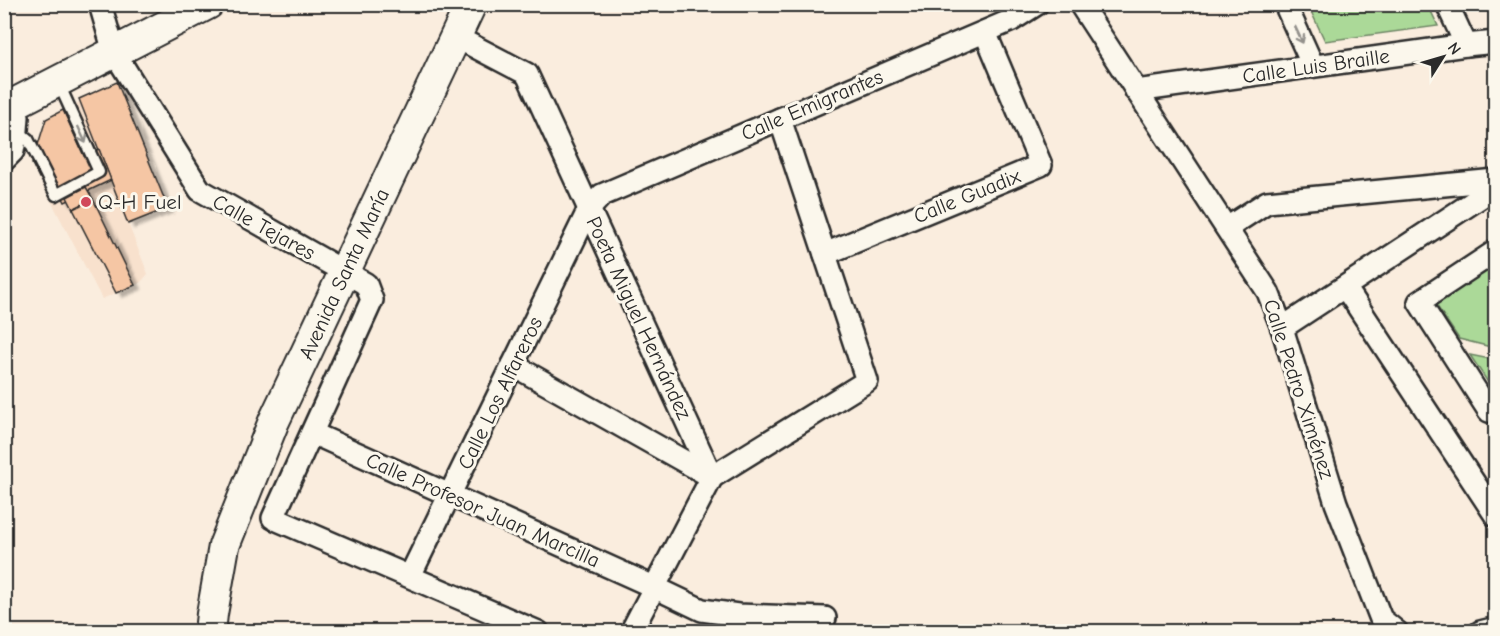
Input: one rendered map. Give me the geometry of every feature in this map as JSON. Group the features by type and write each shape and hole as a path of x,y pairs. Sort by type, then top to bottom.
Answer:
{"street":[{"name":"Calle Tejares","path":"100,4 114,52 200,190 366,284 372,300 273,519 410,576"},
{"path":"4,160 13,151 12,114 58,82 208,4"},
{"name":"Avenida Santa María","path":"210,632 224,546 274,421 471,4"},
{"name":"Calle Emigrantes","path":"589,209 602,195 985,32 1012,20 1037,4"},
{"name":"Calle Pedro Ximénez","path":"1080,4 1268,292 1282,328 1336,503 1381,620 1397,632"},
{"path":"1285,4 1313,66"},
{"path":"1447,4 1466,45"},
{"name":"Calle Guadix","path":"825,254 1041,165 985,32"},
{"name":"Poeta Miguel Hernández","path":"456,37 527,74 712,477"},
{"name":"Calle Luis Braille","path":"1136,91 1496,42"},
{"path":"631,632 712,477 867,381 780,119"},
{"path":"1227,228 1267,201 1496,180"},
{"path":"1282,328 1496,187"},
{"name":"Calle Los Alfareros","path":"410,576 589,209"},
{"path":"1496,251 1419,302 1489,411 1496,407"},
{"path":"1345,286 1496,516"},
{"path":"513,365 712,477"},
{"name":"Calle Profesor Juan Marcilla","path":"312,433 702,610 738,615 825,618"},
{"path":"410,576 538,632"},
{"path":"1480,632 1496,628"}],"lane":[{"path":"12,114 28,139 56,195 99,172 58,82"}],"shaded area":[{"name":"Q-H Fuel","path":"80,102 148,274 141,282 102,299 32,164 46,119"}],"green space":[{"path":"1308,5 1428,5 1438,26 1325,41"},
{"path":"1495,257 1495,348 1459,339 1432,299"},
{"path":"1470,355 1495,360 1495,393"}],"building":[{"path":"117,82 168,208 128,224 79,99"},
{"path":"63,110 84,156 99,149 111,180 65,202 50,173 39,178 32,164 46,119"},
{"path":"86,187 93,199 73,209 67,197"},
{"path":"93,199 135,285 116,293 73,209"}],"place":[{"name":"Q-H Fuel","path":"86,202"}]}
